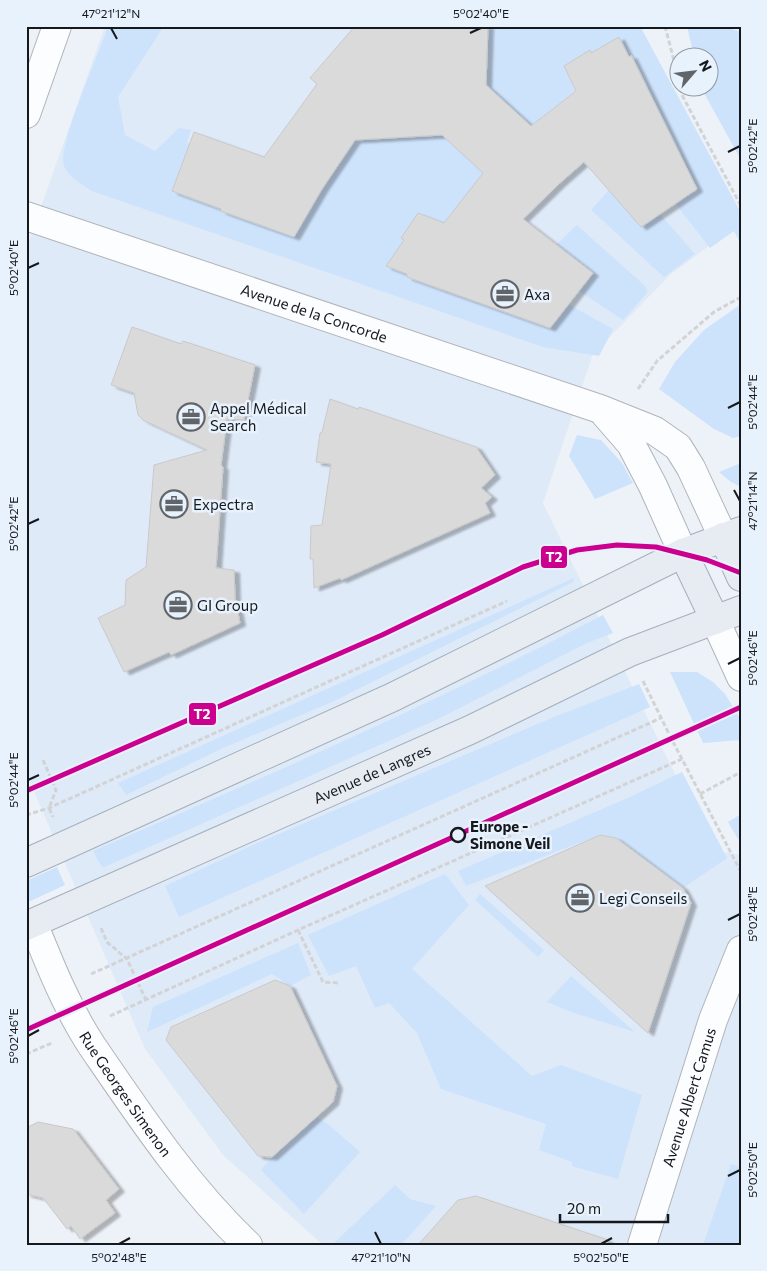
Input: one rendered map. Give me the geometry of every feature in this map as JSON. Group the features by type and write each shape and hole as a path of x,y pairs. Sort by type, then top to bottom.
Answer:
{"main road":[{"path":"26,863 393,697 683,554 732,534 741,577"},
{"path":"683,554 715,620"},
{"name":"Avenue de Langres","path":"30,925 470,730 630,652 741,610"}],"street":[{"path":"26,114 57,26"},
{"name":"Avenue de la Concorde","path":"26,216 600,409 656,431 678,447 732,534"},
{"name":"Avenue de la Concorde","path":"600,409 631,444 653,486 683,554"},
{"path":"715,620 741,677"},
{"name":"Rue Georges Simenon","path":"30,925 81,1030 164,1152 221,1219 248,1245"},
{"name":"Avenue Albert Camus","path":"642,1245 713,1020 741,950"}],"path":[{"path":"665,26 670,48"},
{"path":"684,98 741,206"},
{"path":"637,390 658,361 714,312 741,297"},
{"path":"26,815 49,808 512,599"},
{"path":"90,975 661,718"},
{"path":"26,1054 298,930 682,759"},
{"path":"43,760 56,790 49,808"},
{"path":"741,772 700,794 741,872"},
{"path":"99,924 107,942 127,959 146,1000"},
{"path":"298,930 323,982 339,983"}],"shaded area":[{"path":"105,26 640,26 670,88 670,98 675,98 736,226 671,274 593,354 543,503 712,850 741,855 741,1245 323,1245 223,1155 145,1049 26,773 26,249"},
{"path":"108,26 164,26 118,97 125,135 155,151 179,128 191,130 187,142 190,144 221,211 294,237 322,189 355,140 442,135 459,151 475,133 502,158 444,223 401,238 404,240 386,266 438,289 467,296 468,299 551,329 550,325 563,311 566,303 613,329 599,356 543,347 92,191 80,183 66,170 64,155 80,98"},
{"path":"488,26 640,26 670,82 670,98 679,98 741,213 741,244 734,231 710,248 675,203 692,190 694,193 697,191 632,56 629,57 619,37 564,66 575,91 521,135 486,85"},
{"path":"687,26 722,26 741,32 741,160 707,98 720,98 720,48 692,48"},
{"path":"609,190 641,227 643,226 642,224 659,213 695,254 664,277 591,210"},
{"path":"577,225 646,287 647,293 623,320 579,291 593,273 556,245"},
{"path":"741,304 741,436 733,438 714,429 659,389 675,362 704,330"},
{"path":"577,435 601,440 622,463 633,483 595,499 569,456"},
{"path":"741,463 741,487 731,482 719,472"},
{"path":"574,578 573,582 332,702 223,748 126,795 118,783"},
{"path":"603,615 613,633 587,643 436,720 102,868 93,851 351,738 478,678"},
{"path":"670,672 697,672 713,682 725,694 741,720 741,740 703,743"},
{"path":"639,684 650,707 179,917 165,886 253,845 554,717"},
{"path":"682,772 727,858 683,888 616,838 600,835 466,886 458,871 630,797"},
{"path":"741,814 741,840 738,839 728,822"},
{"path":"57,867 65,885 26,903 26,881"},
{"path":"445,874 469,905 412,969 532,1076 561,1065 642,1095 618,1179 572,1166 572,1162 539,1150 546,1124 441,1089 417,1033 389,1003 375,1008 356,966 329,976 308,935"},
{"path":"480,894 544,950 538,957 475,900"},
{"path":"298,943 311,975 290,986 272,974 147,1032 153,1007"},
{"path":"571,976 635,1032 574,1013 547,1002"},
{"path":"317,1117 360,1152 304,1214 261,1170 272,1157"},
{"path":"731,1164 741,1167 741,1193 739,1198 741,1199 741,1245 703,1245"},
{"path":"395,1185 410,1199 436,1206 401,1245 332,1245"}],"building":[{"path":"355,26 488,26 486,85 531,126 576,91 564,66 590,50 591,53 619,37 629,57 631,55 697,189 641,227 584,162 560,183 523,219 593,273 550,328 407,277 407,274 386,266 404,240 401,238 418,213 444,223 483,173 442,135 355,140 322,189 294,237 172,191 194,132 264,157 317,84 310,78"},
{"path":"132,327 181,344 183,341 255,365 244,420 227,419 221,465 223,467 216,568 234,570 235,598 240,623 171,655 169,652 124,672 98,618 125,605 126,580 146,567 154,465 207,450 143,420 138,415 134,393 111,385"},
{"path":"330,399 476,447 495,475 481,488 492,497 485,503 490,513 341,580 340,578 314,588 313,559 310,559 311,526 322,525 331,464 316,462 320,433 322,432"},
{"path":"600,835 616,838 683,888 691,903 648,1033 485,886"},
{"path":"275,980 290,986 337,1086 333,1102 272,1157 258,1156 166,1040 171,1027"},
{"path":"38,1122 73,1129 119,1189 106,1200 115,1213 80,1239 71,1226 67,1229 43,1198 26,1194 26,1128"},
{"path":"476,1196 608,1240 607,1245 418,1245 458,1200"}],"transit line":[{"name":"T2","path":"26,791 382,635 523,567 577,550 617,545 656,547 707,560 741,573"},
{"name":"T2","path":"26,1030 741,707"}],"place":[{"name":"Axa","path":"505,294"},
{"name":"Appel Médical Search","path":"191,417"},
{"name":"Expectra","path":"174,504"},
{"name":"GI Group","path":"178,605"},
{"name":"Europe - Simone Veil","path":"458,835"},
{"name":"Legi Conseils","path":"580,898"}]}
